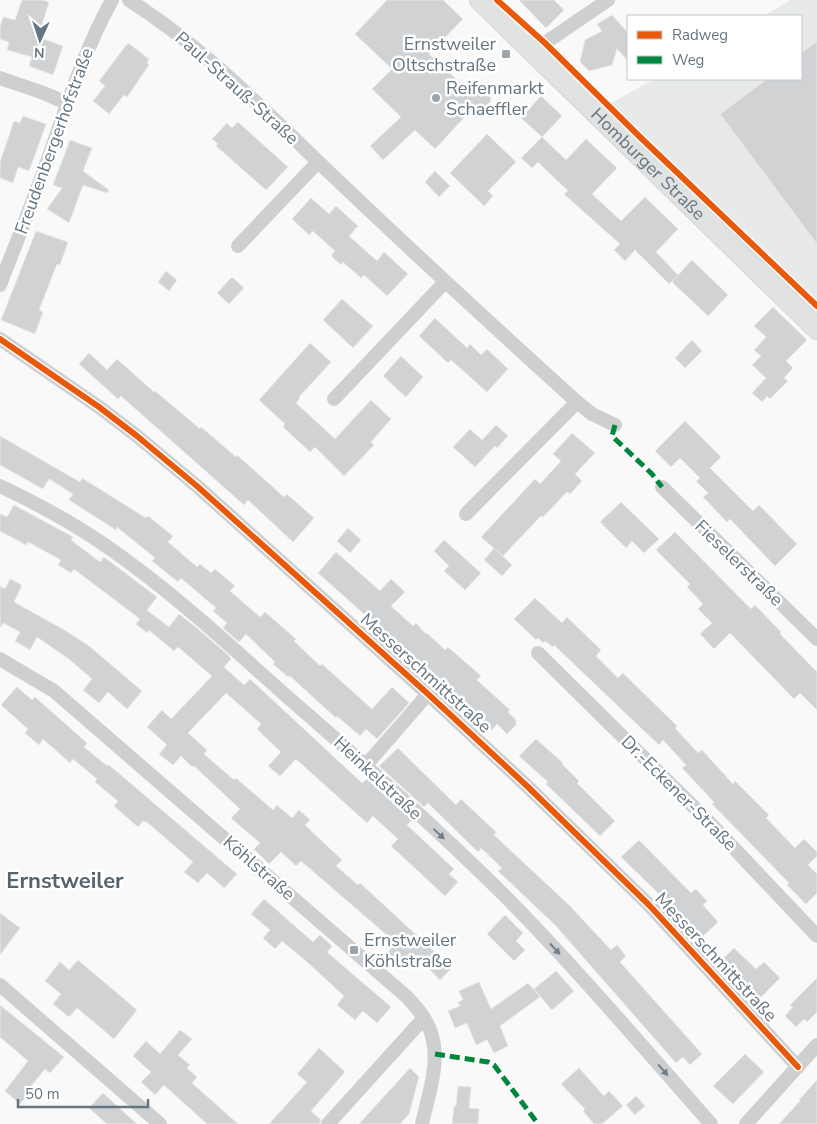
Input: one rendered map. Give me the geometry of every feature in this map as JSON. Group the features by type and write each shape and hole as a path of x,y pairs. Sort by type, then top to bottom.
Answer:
{"main road":[{"name":"Homburger Straße","path":"480,0 817,329"}],"street":[{"name":"Freudenbergerhofstraße","path":"0,285 88,47 112,0"},
{"name":"Paul-Strauß-Straße","path":"129,0 157,18 219,66 445,282 576,402 592,414 615,425"},
{"path":"535,54 545,44 608,0"},
{"path":"0,78 67,103"},
{"path":"238,246 318,162"},
{"path":"334,399 445,282"},
{"name":"Messerschmittstraße","path":"0,339 99,407 137,436 198,487 428,694 527,786 648,905 798,1067"},
{"path":"466,514 576,402"},
{"name":"Heinkelstraße","path":"0,486 64,519 110,548 204,624 366,765 502,894 547,940 711,1124"},
{"name":"Fieselerstraße","path":"662,488 817,639"},
{"name":"Dr.-Eckener-Straße","path":"538,653 710,823 817,936"},
{"name":"Köhlstraße","path":"0,659 54,691 407,997 424,1018 432,1035 435,1054 433,1074 422,1124"},
{"path":"366,765 428,694"},
{"path":"0,985 160,1124"},
{"path":"328,1124 424,1018"},
{"path":"746,1124 817,1045"}],"shaded area":[{"path":"791,0 817,0 817,317 602,108 652,80 802,80 802,15 765,15"}],"building":[{"path":"22,0 49,2 38,37 63,46 53,75 29,66 32,57 7,50 9,42 0,39 0,27 3,17 15,20"},
{"path":"387,0 443,0 463,19 429,54 466,88 481,87 490,94 491,101 476,116 470,111 435,149 415,130 383,160 370,146 401,117 372,89 392,69 355,34"},
{"path":"519,0 554,0 564,10 546,28"},
{"path":"612,15 627,32 627,60 617,49 612,65 589,71 580,62 585,40 602,31 597,24"},
{"path":"817,41 817,244 720,114 766,80 802,80 802,52"},
{"path":"128,43 149,59 147,63 149,65 127,97 124,95 109,114 93,101 105,86 99,81"},
{"path":"541,96 562,116 542,137 521,118"},
{"path":"23,116 46,124 29,171 18,167 13,183 0,178 0,162 14,121 20,123"},
{"path":"238,122 288,167 266,190 216,146 218,144 212,139 227,123 232,128"},
{"path":"487,134 516,162 488,191 493,196 484,206 450,173"},
{"path":"542,137 566,160 586,139 617,168 592,194 621,221 645,197 678,229 656,252 678,275 669,284 635,250 625,261 614,250 620,244 564,194 568,191 538,162 532,168 521,158"},
{"path":"70,140 92,148 83,171 109,190 107,193 83,185 69,223 47,209 62,188 53,185"},
{"path":"435,171 450,186 439,197 425,182"},
{"path":"311,198 329,214 336,206 358,226 349,236 377,261 384,252 408,274 387,296 364,275 361,278 343,262 341,265 331,256 335,251 313,231 309,235 292,219"},
{"path":"36,231 68,242 60,265 57,264 39,310 43,312 35,334 1,320"},
{"path":"692,260 728,295 708,316 672,282"},
{"path":"166,271 177,280 169,291 158,282"},
{"path":"232,277 244,288 229,304 217,293"},
{"path":"342,299 373,326 353,348 323,320"},
{"path":"773,307 807,340 786,361 793,368 784,378 788,381 770,399 767,396 762,402 752,393 766,378 752,365 761,356 754,350 766,337 754,326"},
{"path":"435,318 467,348 470,344 481,355 487,349 508,369 487,392 451,360 448,363 419,336"},
{"path":"692,340 702,351 685,368 675,358"},
{"path":"310,343 331,362 299,397 296,403 335,439 371,400 391,419 371,442 374,445 344,476 315,447 310,452 283,427 285,424 259,400"},
{"path":"89,353 107,370 117,359 200,429 201,427 236,457 237,455 284,497 287,494 314,518 293,542 248,500 244,505 121,396 118,399 79,364"},
{"path":"401,356 423,377 406,397 383,376"},
{"path":"685,421 721,457 710,468 753,511 759,505 797,544 775,566 730,519 727,522 703,497 708,493 696,481 700,478 680,458 671,467 655,451"},
{"path":"496,425 508,436 497,448 495,446 475,467 453,447 470,429 482,440"},
{"path":"572,433 595,453 575,474 582,481 570,494 567,492 543,517 541,516 503,556 481,537 535,479 540,484 561,461 553,454"},
{"path":"0,436 80,482 82,478 146,518 148,516 173,536 168,542 197,567 200,564 211,573 215,569 235,586 230,591 260,617 265,612 296,639 294,641 320,666 322,664 372,709 392,687 409,703 377,739 366,729 360,736 337,716 336,718 290,676 288,677 273,664 275,662 246,634 239,642 223,628 227,623 213,611 216,608 181,578 178,582 152,561 155,558 117,527 116,530 69,500 73,494 49,479 43,489 0,465"},
{"path":"621,502 659,539 644,553 632,541 626,548 600,522"},
{"path":"14,505 73,537 71,540 100,562 104,557 157,597 147,610 169,627 179,614 198,629 228,655 231,659 224,667 244,685 250,679 362,783 367,779 412,820 407,825 454,869 449,874 458,882 445,896 391,846 398,839 373,816 367,823 296,759 280,776 268,766 281,752 257,729 261,724 226,693 188,733 207,750 204,754 234,780 236,778 273,810 277,805 292,818 299,810 310,820 305,825 342,860 336,866 358,885 360,883 452,968 440,980 426,966 424,969 411,958 402,967 387,953 396,943 301,861 296,866 281,852 269,864 254,849 260,843 231,818 240,809 181,756 173,765 159,754 167,745 147,727 162,710 171,719 212,676 178,647 174,651 149,630 147,633 136,624 140,619 74,569 71,573 58,565 61,560 28,542 26,545 0,531 0,514 7,517"},
{"path":"348,528 361,540 350,553 337,541"},
{"path":"675,532 751,609 755,605 817,672 817,710 800,693 794,699 730,633 714,649 700,634 712,623 698,609 703,604 687,587 690,584 656,550"},
{"path":"444,540 481,573 465,590 444,571 449,566 434,551"},
{"path":"494,548 512,565 502,576 484,560"},
{"path":"336,552 380,591 391,579 405,592 391,606 413,626 416,623 445,650 448,647 481,676 477,680 510,710 508,712 516,720 516,725 507,734 497,724 492,730 471,711 466,716 450,702 456,695 448,686 420,661 419,663 318,573"},
{"path":"10,579 22,585 14,602 89,646 142,691 127,709 108,692 99,703 83,690 92,679 69,659 37,637 30,650 15,641 20,632 3,623 0,628 0,586 5,589"},
{"path":"535,598 562,623 567,617 601,650 596,656 618,678 623,673 677,726 675,728 698,753 702,750 733,784 735,781 769,815 766,818 795,848 804,839 817,852 817,856 808,865 817,874 817,893 806,904 787,885 789,883 712,804 714,802 682,768 686,765 663,740 659,745 554,645 553,647 545,641 543,643 538,638 536,640 514,619"},
{"path":"17,687 32,700 35,697 87,743 84,747 107,766 109,765 237,874 224,888 207,873 198,883 184,872 193,862 147,822 143,821 138,827 114,806 118,801 95,782 97,779 73,759 70,763 43,739 39,745 25,733 28,729 1,705"},
{"path":"536,739 563,763 579,781 577,783 615,821 600,836 546,784 548,782 519,756"},
{"path":"398,748 456,805 461,799 496,832 494,835 569,905 611,950 617,945 626,956 620,962 702,1054 690,1065 683,1057 676,1063 555,925 498,871 502,868 481,848 478,852 428,803 424,807 379,766"},
{"path":"639,840 691,893 696,889 707,901 703,905 718,922 700,939 657,892 621,857"},
{"path":"264,899 313,942 320,935 332,946 327,952 391,1007 377,1023 363,1011 355,1020 337,1005 344,996 306,961 282,941 275,949 263,938 270,930 251,914"},
{"path":"0,913 20,928 0,955"},
{"path":"505,915 523,933 516,941 525,950 514,961 487,934"},
{"path":"734,948 756,969 764,962 780,978 755,1003 729,978 734,973 722,960"},
{"path":"78,960 137,1010 114,1039 77,1008 69,1017 53,1004 61,994 45,981 60,962 69,970"},
{"path":"556,971 574,991 552,1010 534,989"},
{"path":"817,978 817,1012 807,1022 804,1019 796,1027 785,1016 793,1007 790,1005"},
{"path":"479,982 491,1009 528,983 540,997 500,1026 508,1046 494,1053 487,1040 476,1045 467,1023 455,1028 448,1011 460,1006 458,1002 463,1000 459,991"},
{"path":"0,1005 64,1057 50,1073 45,1069 27,1091 30,1093 20,1104 5,1091 28,1061 0,1037"},
{"path":"180,1030 192,1039 178,1055 190,1065 187,1068 197,1077 192,1083 238,1124 207,1124 164,1085 155,1095 141,1082 151,1072 133,1056 146,1041 160,1054"},
{"path":"319,1048 345,1072 311,1111 321,1120 319,1124 269,1124 307,1082 297,1074"},
{"path":"745,1054 764,1072 733,1104 713,1086"},
{"path":"410,1068 419,1077 409,1114 400,1124 359,1124"},
{"path":"579,1068 604,1096 609,1091 623,1106 602,1124 594,1124 583,1111 585,1109 561,1084"},
{"path":"817,1080 817,1124 779,1124 800,1101"},
{"path":"458,1086 471,1087 469,1108 479,1109 478,1124 452,1124"},
{"path":"103,1093 137,1124 107,1124 89,1108"},
{"path":"636,1096 645,1106 635,1115 626,1105"}],"marked path":[{"path":"615,425 612,436 652,474 662,487"},
{"path":"435,1054 488,1062 494,1065 538,1124"}],"cycle path":[{"path":"497,0 545,43 641,138 817,306"},
{"path":"0,339 99,407 137,436 198,487 428,694 527,786 649,905 798,1067"}],"place":[{"name":"Ernstweiler Oltschstraße","path":"506,54"},
{"name":"Reifenmarkt Schaeffler","path":"436,98"},
{"name":"Ernstweiler Köhlstraße","path":"354,950"}],"district":[{"name":"Ernstweiler","path":"65,881"}]}
